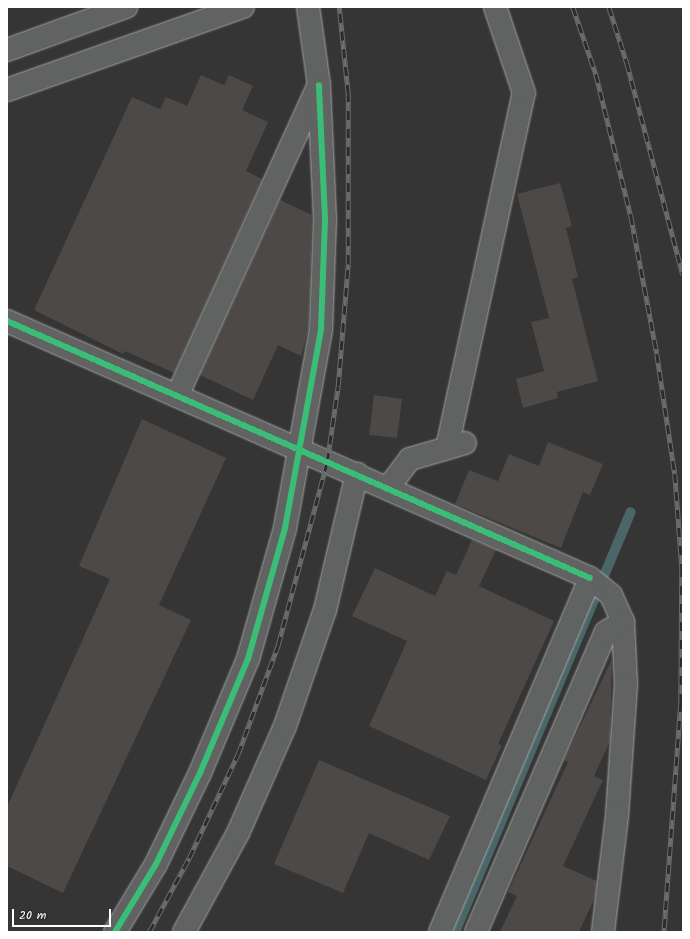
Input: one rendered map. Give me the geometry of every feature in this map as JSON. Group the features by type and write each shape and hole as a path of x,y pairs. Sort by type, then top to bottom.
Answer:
{"street":[{"path":"7,50 126,7"},
{"path":"7,90 243,7"},
{"path":"114,932 156,864 200,773 248,659 285,528 321,329 325,219 319,85 308,7"},
{"path":"388,488 410,459 456,445 524,93 495,7"},
{"path":"177,396 319,85"},
{"path":"7,321 298,450 357,474 600,586 623,622 626,684 617,816 603,932"},
{"path":"184,932 238,833 285,726 325,610 357,474"},
{"path":"440,932 600,586"},
{"path":"476,932 606,632 623,622"}],"building":[{"path":"201,75 224,85 229,75 253,86 242,110 268,122 246,171 262,179 174,373 125,351 123,354 34,310 132,97 160,109 166,97 187,106"},
{"path":"560,183 572,226 566,228 578,277 572,279 598,381 557,392 558,398 523,408 516,379 544,371 531,322 549,318 517,194"},
{"path":"280,200 312,215 309,328 301,356 278,345 253,400 200,375"},
{"path":"374,395 402,399 397,438 369,435"},
{"path":"142,419 226,458 159,605 191,620 63,893 7,866 7,807 110,579 79,566"},
{"path":"548,442 603,464 590,495 583,492 561,548 455,504 469,470 498,481 509,454 539,466"},
{"path":"472,540 496,550 479,586 554,621 498,744 502,745 486,780 369,726 407,641 352,616 375,568 435,596 447,571 456,575"},
{"path":"612,659 610,741 594,776 603,780 563,866 597,881 595,897 579,932 500,932 517,896 508,892 568,762 564,760"},
{"path":"319,760 450,816 429,860 369,833 343,893 274,864"}],"waterway":[{"path":"455,932 631,512"}],"railway":[{"path":"149,932 189,858 238,754 278,645 327,462 338,386 348,264 348,94 339,7"},
{"path":"573,7 596,74 631,216 657,354 675,474 682,568 681,703 664,932"},
{"path":"609,7 627,63 683,275"}],"cycle path":[{"path":"115,932 156,864 200,773 248,659 285,528 321,329 325,219 319,85"},
{"path":"7,321 590,578"}]}
